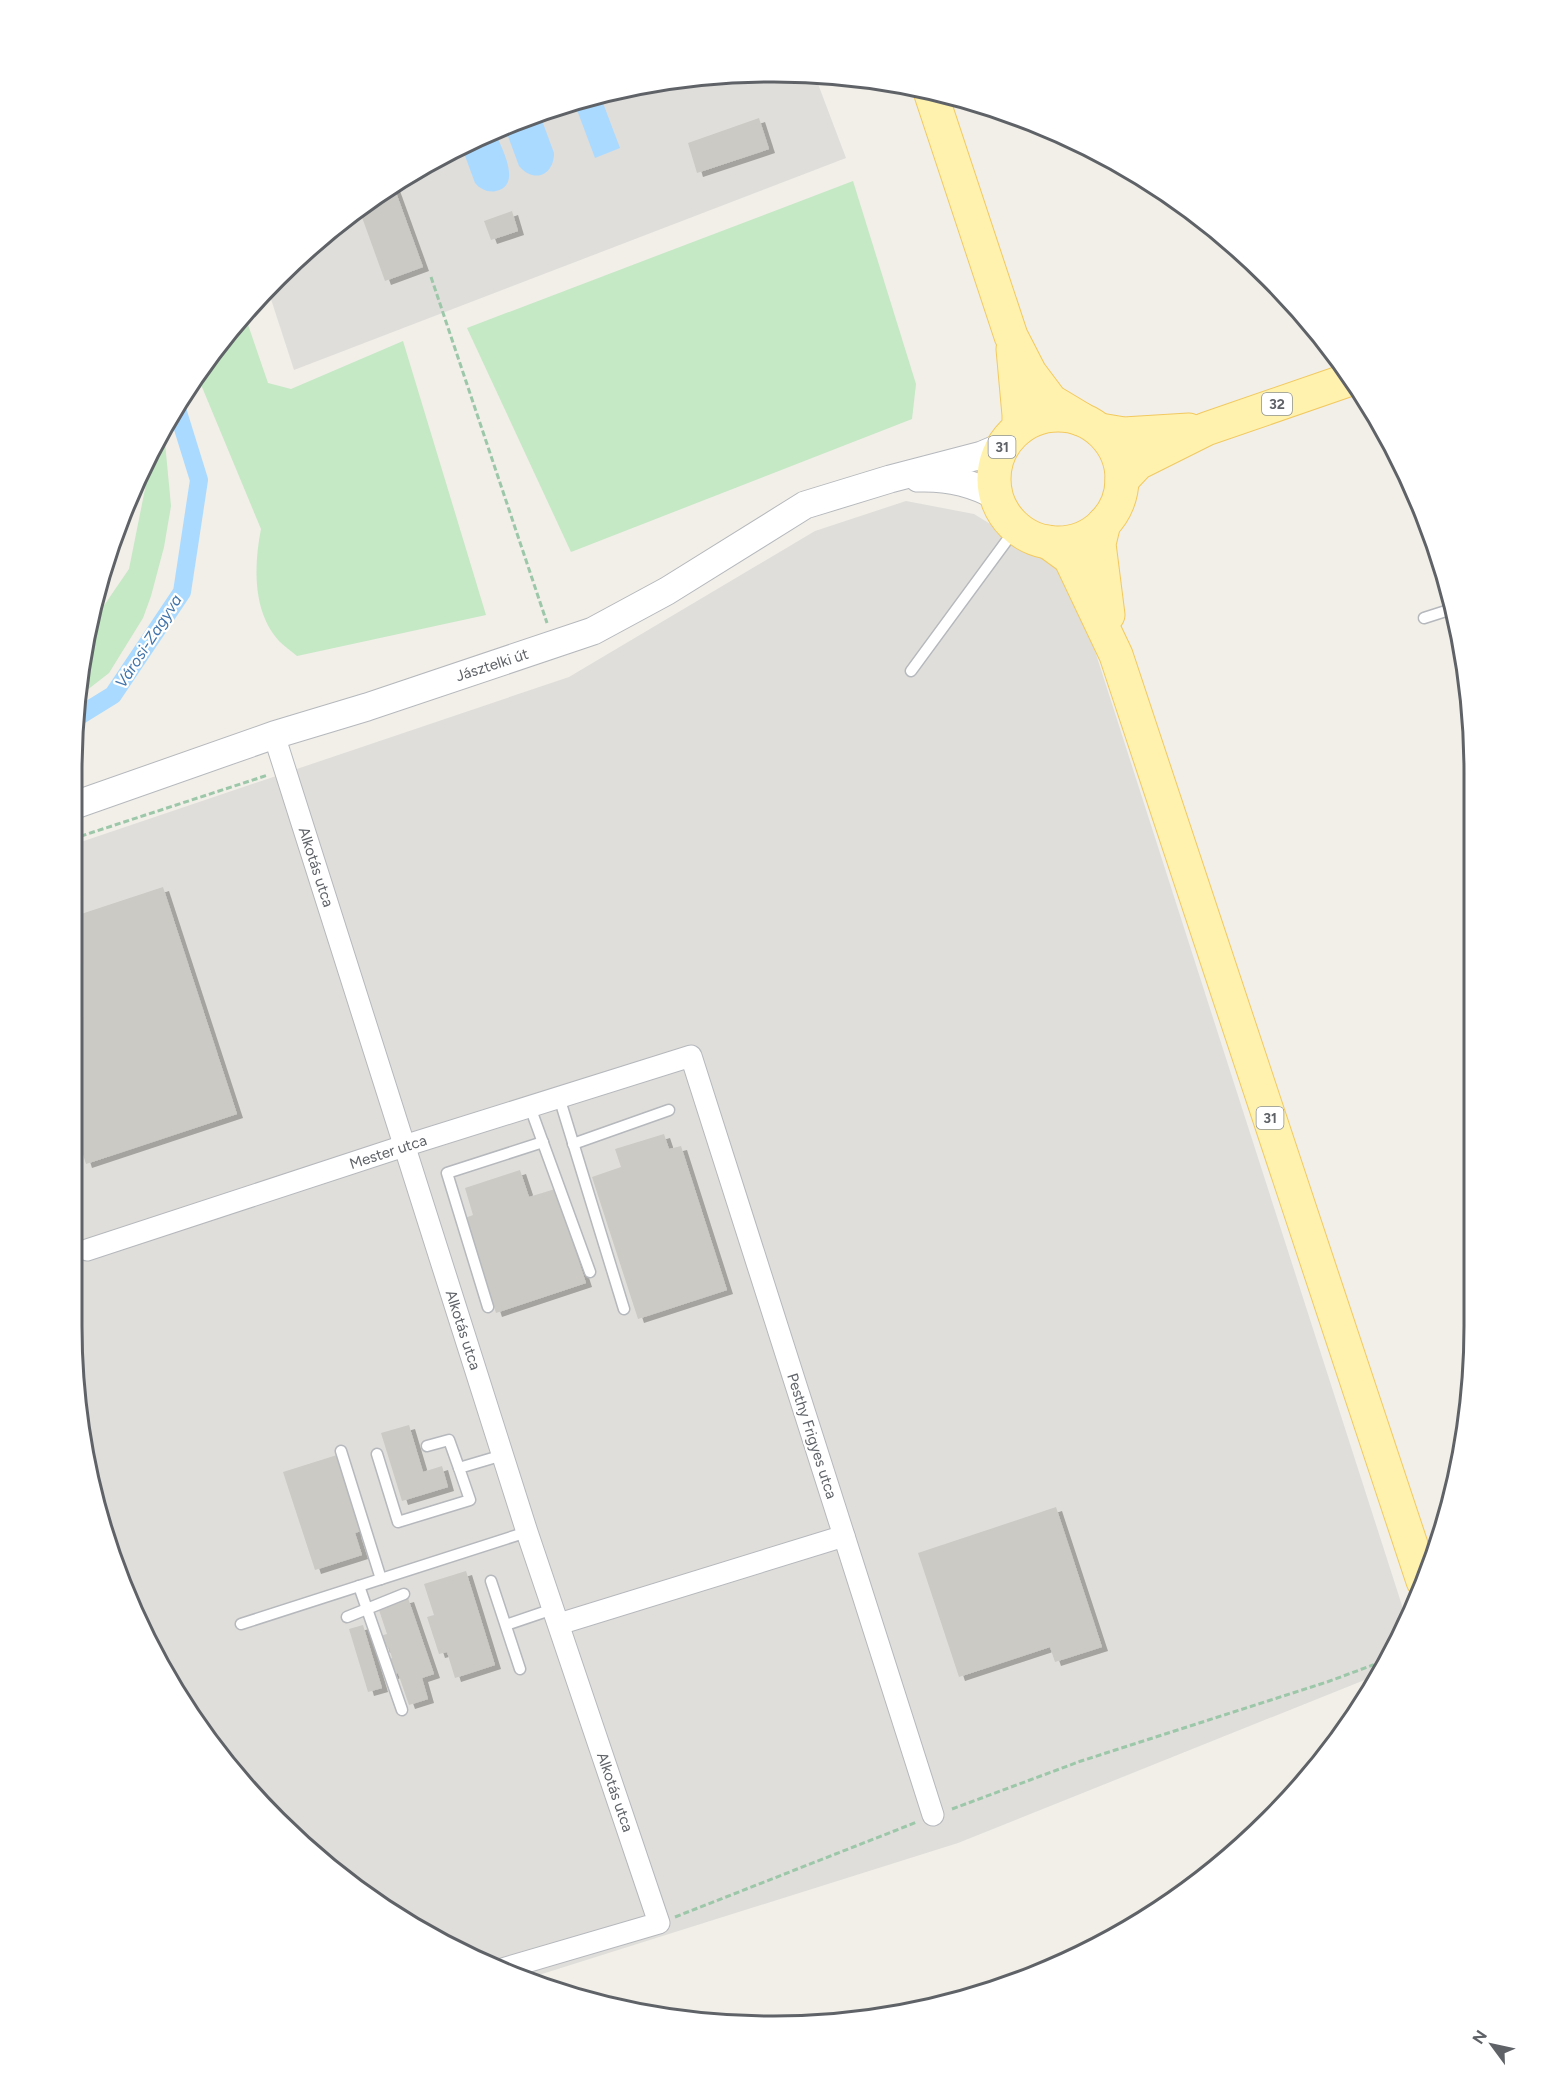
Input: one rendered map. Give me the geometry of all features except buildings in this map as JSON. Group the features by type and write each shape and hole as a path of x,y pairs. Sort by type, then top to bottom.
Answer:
{"main road":[{"name":"31","path":"934,102 1011,336 1030,373 1051,402 1091,425 1112,444 1120,461 1122,480 1120,496 1104,523 1088,536 1068,542 1048,542 1032,537 1017,528 1004,514 996,496 996,462 1011,437 1019,415 1011,336"},
{"name":"32","path":"1122,480 1138,463 1206,429 1342,382"},
{"name":"31","path":"1011,437 1033,420 1049,415 1066,415 1091,425"},
{"name":"32","path":"1091,425 1124,434 1206,429"},
{"name":"31","path":"1104,523 1099,544 1104,594 1116,655"},
{"name":"31","path":"1048,542 1070,558 1116,655 1419,1569"}],"street":[{"name":"Jásztelki út","path":"82,802 274,735 367,707 593,632 667,591 805,505 890,479 982,455 1011,437"},
{"name":"Jásztelki út","path":"890,479 936,477 982,488 996,496"},
{"name":"Alkotás utca","path":"274,735 502,1455 659,1923"},
{"name":"Mester utca","path":"87,1251 404,1146 691,1056"},
{"name":"Pesthy Frigyes utca","path":"691,1056 933,1815"},
{"path":"556,1617 844,1536"},
{"path":"515,1966 659,1923"}],"lane":[{"path":"911,671 1017,528"},
{"path":"1424,618 1444,612"},
{"path":"559,1097 624,1309"},
{"path":"530,1107 590,1272"},
{"path":"573,1144 669,1110"},
{"path":"488,1307 447,1173 543,1142"},
{"path":"377,1454 398,1522 470,1500 449,1440 427,1446"},
{"path":"341,1451 381,1579"},
{"path":"459,1468 502,1455"},
{"path":"241,1624 527,1532"},
{"path":"491,1581 520,1669"},
{"path":"358,1586 402,1710"},
{"path":"346,1617 404,1594"},
{"path":"506,1625 556,1617"}],"path":[{"path":"430,277 554,644"},
{"path":"82,836 277,772 284,765"},
{"path":"659,1923 933,1815 1082,1761 1374,1666"}],"shaded area":[{"path":"773,82 818,84 846,158 294,370 271,300 318,254 353,225 428,175 509,135 594,106 683,88"},
{"path":"906,501 974,514 1057,565 1095,651 1403,1608 1366,1680 958,1843 538,1975 468,1945 389,1900 353,1874 285,1814 225,1746 199,1710 175,1671 135,1590 106,1505 88,1416 84,1371 82,1326 82,842 569,677 815,531"}],"green space":[{"path":"853,181 916,384 912,419 571,552 467,328"},
{"path":"248,325 268,383 291,389 403,341 486,615 297,656 279,641 270,629 260,602 256,572 261,529 201,386 225,353"},
{"path":"165,446 171,506 164,547 151,596 143,618 109,673 87,690 103,607 129,569 146,486"}],"water":[{"path":"603,104 620,148 595,158 577,111"},
{"path":"543,122 554,153 551,167 547,172 537,176 525,172 519,166 508,136"},
{"path":"498,140 508,165 508,181 504,187 496,191 482,189 475,183 465,156"}],"waterway":[{"name":"Városi-Zagyva","path":"85,712 113,695 182,592 199,480 180,419"}]}
